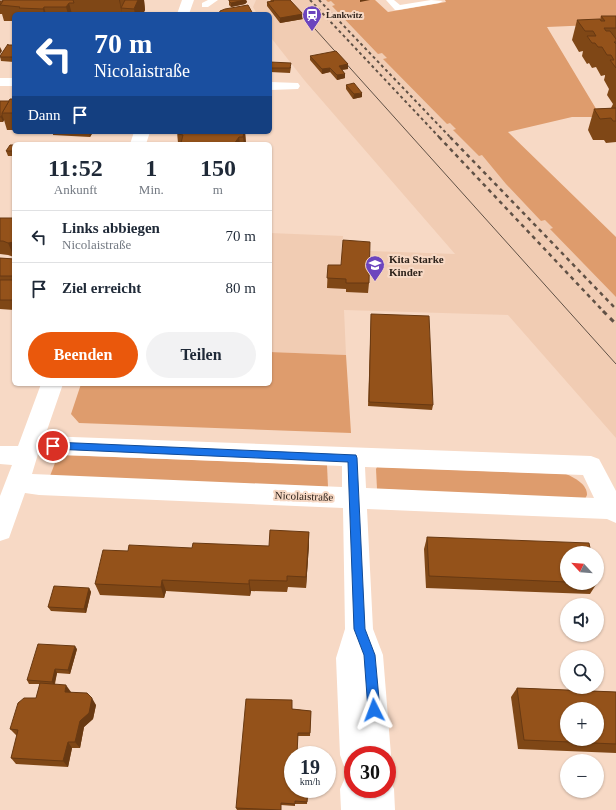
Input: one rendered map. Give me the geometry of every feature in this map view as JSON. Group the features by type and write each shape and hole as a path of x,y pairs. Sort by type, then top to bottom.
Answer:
{"street":[{"path":"184,12 188,0"},
{"path":"0,82 12,82"},
{"path":"272,86 293,86"},
{"path":"0,530 51,386"},
{"path":"0,455 29,450 353,458 591,466 601,488 615,510"},
{"path":"353,458 353,498 359,629 369,655 376,746"},
{"name":"Nicolaistraße","path":"17,482 39,485 615,510"},
{"path":"355,746 350,658 359,629"},
{"path":"356,798 357,810"},
{"path":"378,798 379,810"}],"lane":[{"path":"205,5 214,0"},
{"path":"390,0 398,8 439,1"}],"shaded area":[{"path":"256,0 339,0 616,255 616,438 508,315 344,310 346,355 272,352 272,233 343,236 342,250 455,254 305,81 272,39 272,12 256,12 253,7"},
{"path":"326,0 375,0 388,12 446,2 445,0 616,0 616,24 547,27 601,117 572,117 508,132 616,237 616,297 550,229 553,228 545,220 541,221 506,184 482,155 479,156 453,130 456,129 450,123 447,124 383,59 387,58 382,53 378,54 332,6 335,5 331,1 328,2"},
{"path":"272,352 346,355 351,433 79,423 71,414 80,386 272,386"},
{"path":"58,455 327,465 328,487 50,476"},
{"path":"377,467 566,474 583,485 587,495 585,499 377,489"}],"building":[{"path":"3,0 73,0 74,3 69,3 66,7 44,7 43,9 19,8 20,7 0,5"},
{"path":"125,0 138,0 134,9 121,8"},
{"path":"229,0 245,0 231,3"},
{"path":"273,0 290,0 303,14 280,18 267,2 274,1"},
{"path":"248,5 252,12 220,12 225,9"},
{"path":"601,16 616,16 616,28 604,28 606,31 610,31 616,39 616,42 614,42 616,44 616,68 610,60 614,60 611,55 607,55 602,47 598,47 595,43 592,43 587,36 596,36 593,31 585,31 577,20 600,19 601,21 605,21"},
{"path":"8,44 12,45 12,57 0,56"},
{"path":"336,51 348,64 339,66 345,74 337,75 330,68 322,69 310,56"},
{"path":"272,62 291,63 290,68 272,68"},
{"path":"354,83 362,93 354,94 346,85"},
{"path":"10,99 12,99 12,113 2,113"},
{"path":"0,101 9,101 1,117 0,117"},
{"path":"616,108 616,121 613,121 611,118 600,119 594,109"},
{"path":"178,134 244,134 243,137 239,137 235,142 181,142 183,135"},
{"path":"10,145 12,145 12,151 6,151"},
{"path":"0,218 12,218 12,242 0,241"},
{"path":"343,240 370,242 369,283 346,283 346,279 327,278 328,265 341,265"},
{"path":"0,258 12,259 12,276 0,276"},
{"path":"0,280 12,280 12,300 0,300"},
{"path":"371,314 429,316 433,405 369,402"},
{"path":"270,530 309,532 306,577 287,576 287,581 249,580 249,584 162,580 161,587 95,584 103,550 128,551 129,545 192,548 193,543 269,546"},
{"path":"427,537 589,543 590,546 560,546 560,582 429,576"},
{"path":"54,586 89,588 84,609 48,607"},
{"path":"38,644 75,646 68,670 55,669 52,682 27,680"},
{"path":"40,683 66,685 65,692 87,693 92,698 89,713 80,721 75,742 68,742 63,761 11,758 18,730 10,729 18,703 24,698 36,698"},
{"path":"517,688 560,690 560,694 604,694 604,692 616,692 616,744 604,743 604,702 560,702 560,742 524,740"},
{"path":"246,699 292,700 292,709 311,711 310,733 298,733 297,746 284,746 284,798 307,798 307,802 295,801 295,804 281,803 281,810 236,808"}],"tram line":[{"path":"289,0 616,364"}],"railway":[{"path":"310,0 440,138"},
{"path":"319,0 451,138"},
{"path":"439,137 604,312"},
{"path":"450,137 616,309"},
{"path":"604,312 616,324"}],"place":[{"name":"Lankwitz","path":"312,32"},
{"name":"Kita Starke Kinder","path":"375,282"}],"route":[{"path":"53,446 353,458 354,521 359,629 369,655 374,710"}]}
